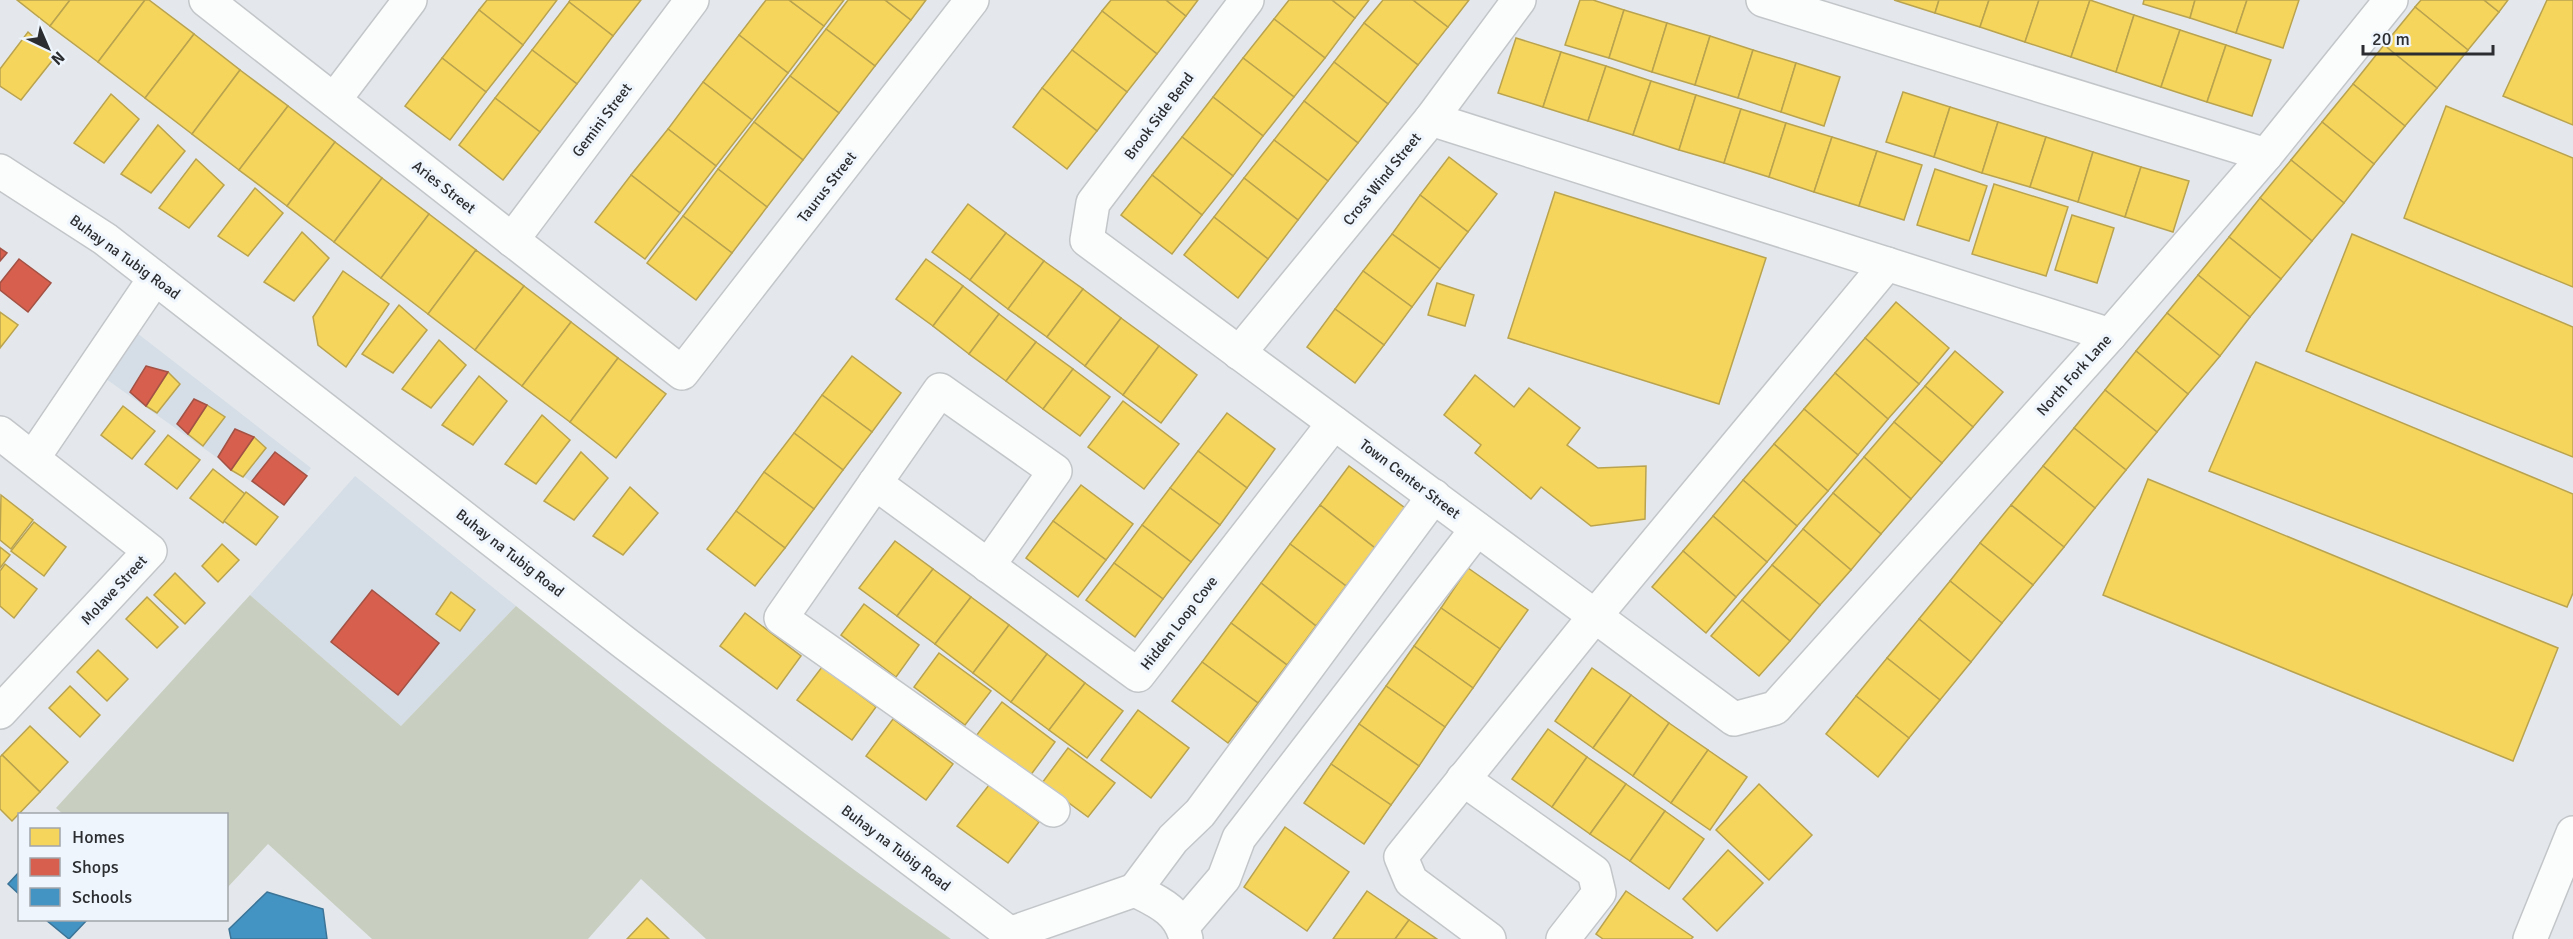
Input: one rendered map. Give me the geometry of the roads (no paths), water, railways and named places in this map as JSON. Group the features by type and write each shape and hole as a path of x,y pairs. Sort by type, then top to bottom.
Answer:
{"street":[{"name":"Aries Street","path":"206,0 682,373"},
{"path":"334,100 410,0"},
{"name":"Gemini Street","path":"512,240 692,0"},
{"name":"Taurus Street","path":"682,373 972,0"},
{"name":"Brook Side Bend","path":"1087,240 1093,203 1247,0"},
{"name":"Cross Wind Street","path":"1239,353 1431,120 1519,0"},
{"path":"1763,0 2266,155"},
{"name":"North Fork Lane","path":"1734,719 1775,708 2110,335 2266,155 2391,0"},
{"path":"1431,120 2110,335"},
{"name":"Buhay na Tubig Road","path":"0,171 105,239 626,644 1013,936"},
{"name":"Town Center Street","path":"1087,240 1734,719"},
{"path":"1489,939 1411,881 1401,857 1594,616 1887,264"},
{"path":"33,458 156,278"},
{"path":"988,566 1054,471 940,390 781,618 1053,810"},
{"name":"Hidden Loop Cove","path":"875,483 1138,675 1334,423"},
{"name":"Molave Street","path":"0,433 150,551 0,711"},
{"path":"1013,936 1136,890 1173,839 1200,813 1434,496"},
{"path":"1136,890 1167,906 1185,932 1224,878 1239,838 1477,529"},
{"path":"1463,779 1594,872 1599,893 1563,939"},
{"path":"2530,939 2573,833"}]}
